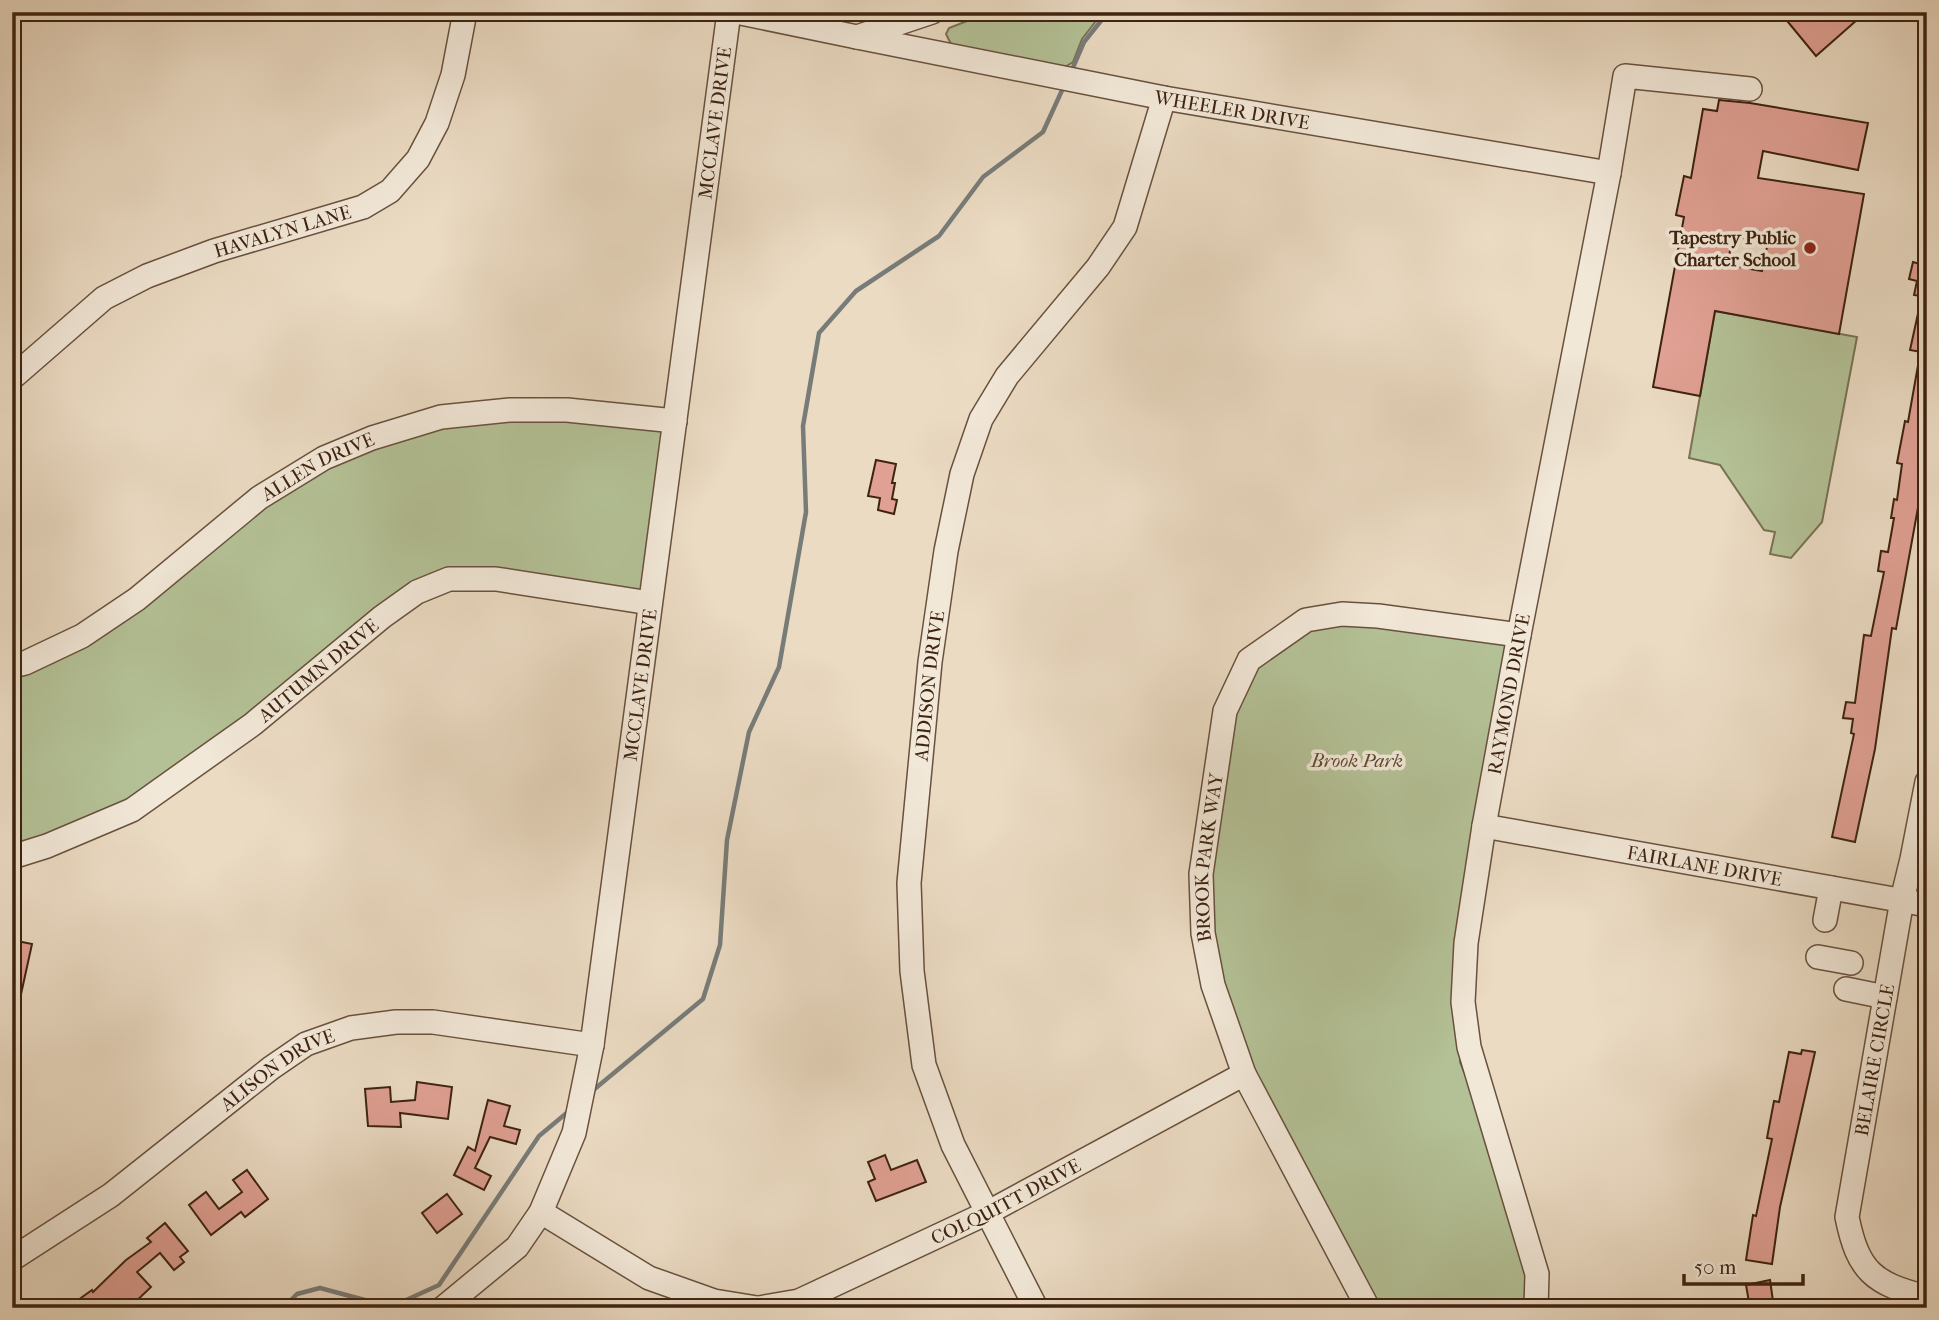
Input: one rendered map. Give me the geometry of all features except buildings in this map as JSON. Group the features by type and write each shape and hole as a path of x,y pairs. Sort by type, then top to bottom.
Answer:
{"street":[{"name":"HAVALYN LANE","path":"12,378 104,298 147,275 214,251 363,206 390,191 418,159 437,123 453,75 465,12"},
{"name":"MCCLAVE DRIVE","path":"443,1308 517,1247 541,1212 574,1133 578,1115 592,1045 729,12"},
{"name":"WHEELER DRIVE","path":"736,12 1164,98 1609,173"},
{"path":"857,37 932,12"},
{"name":"RAYMOND DRIVE","path":"1536,1308 1537,1274 1469,1047 1463,1002 1466,943 1484,826 1609,173 1625,76 1750,89"},
{"name":"ADDISON DRIVE","path":"1036,1308 953,1145 924,1065 912,971 909,883 930,662 946,551 962,474 981,419 1007,376 1098,267 1125,227 1164,98"},
{"name":"ALLEN DRIVE","path":"12,666 25,663 82,636 137,600 259,498 324,458 372,438 441,417 510,410 567,410 675,421"},
{"name":"AUTUMN DRIVE","path":"12,857 47,846 132,810 253,724 382,617 417,592 449,579 496,579 650,603"},
{"name":"BROOK PARK WAY","path":"1368,1308 1244,1074 1213,985 1203,933 1201,874 1225,710 1248,660 1306,620 1342,614 1378,616 1519,635"},
{"name":"BELAIRE CIRCLE","path":"1927,782 1902,900 1847,1217 1852,1245 1863,1266 1881,1281 1927,1297"},
{"name":"FAIRLANE DRIVE","path":"1484,826 1927,905"},
{"path":"1825,920 1831,888"},
{"path":"1818,957 1851,963"},
{"path":"1846,989 1885,997"},
{"name":"ALISON DRIVE","path":"12,1259 111,1195 271,1068 306,1044 351,1028 432,1022 592,1045"},
{"name":"COLQUITT DRIVE","path":"541,1212 649,1278 714,1301 758,1308 799,1301 987,1213 1244,1074"}],"green space":[{"path":"990,12 1103,12 1082,39 1073,62 1065,67 952,46 946,34 949,28"},
{"path":"1715,311 1857,337 1822,522 1791,558 1770,554 1775,532 1764,530 1720,465 1689,458"},
{"path":"678,418 650,598 484,577 422,589 84,835 12,853 12,667 135,605 247,506 428,422"},
{"name":"Brook Park","path":"1370,618 1522,638 1461,919 1460,1062 1501,1163 1526,1260 1529,1308 1369,1308 1209,976 1200,874 1231,689 1286,633"}],"waterway":[{"path":"1071,72 1084,42 1108,12"},
{"path":"591,1092 703,999 720,945 727,840 749,732 779,667 806,512 803,426 819,333 856,291 939,236 983,177 1043,132 1064,86"},
{"path":"283,1308 297,1294 320,1288 391,1307 439,1285 539,1136 569,1111"}],"place":[{"name":"Tapestry Public Charter School","path":"1810,248"}]}
